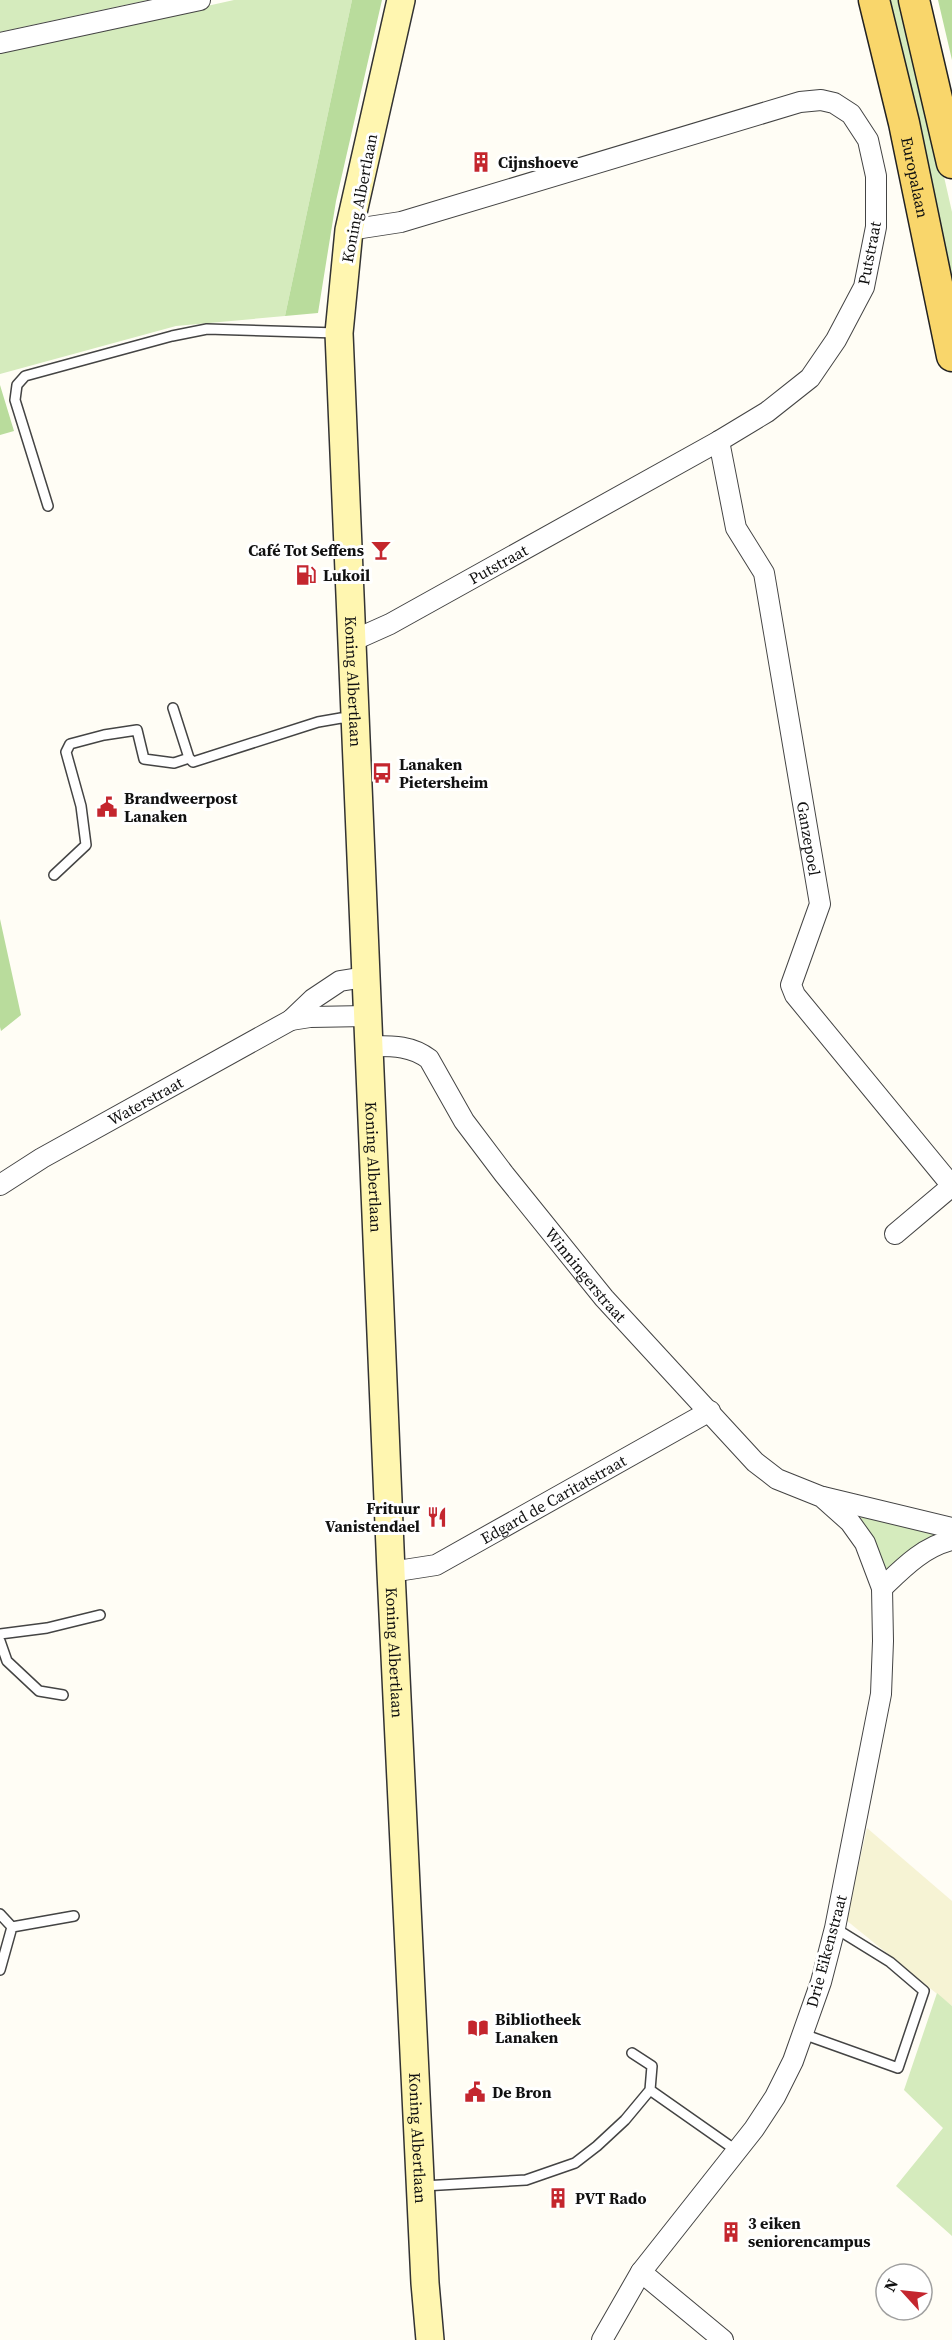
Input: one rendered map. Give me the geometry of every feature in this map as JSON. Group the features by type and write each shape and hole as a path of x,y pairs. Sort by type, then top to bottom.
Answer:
{"main road":[{"name":"Europalaan","path":"874,0 904,123 952,356"},
{"path":"914,0 952,163"}],"street":[{"path":"0,44 200,0"},
{"name":"Koning Albertlaan","path":"401,0 349,230 339,333 391,1572 430,2340"},
{"name":"Putstraat","path":"349,230 401,222 800,102 821,100 834,103 851,114 868,140 876,176 876,227 864,287 836,340 810,378 767,412 719,441 390,624 352,641"},
{"name":"Ganzepoel","path":"719,441 736,528 764,573 820,904 791,985 795,995 952,1186 895,1234"},
{"name":"Waterstraat","path":"0,1185 42,1158 291,1020 313,999 340,981 365,977"},
{"name":"Waterstraat","path":"291,1020 310,1017 367,1016"},
{"name":"Winningerstraat","path":"369,1046 407,1047 420,1052 429,1059 464,1121 604,1298 755,1462 777,1479 822,1497 952,1528"},
{"name":"Edgard de Caritatstraat","path":"391,1572 436,1565 710,1411"},
{"name":"Winningerstraat","path":"822,1497 850,1522 866,1543 882,1588"},
{"path":"882,1588 915,1557 940,1543 952,1540"},
{"name":"Drie Eikenstraat","path":"602,2340 641,2272 737,2151 775,2097 793,2061 821,1982 835,1928 881,1694 882,1588"},
{"path":"641,2272 723,2340"}],"lane":[{"path":"48,506 15,400 17,385 25,376 172,336 207,329 339,333"},
{"path":"173,708 189,758 193,762 318,722 341,718 356,719"},
{"path":"54,875 86,845 81,806 66,752 70,744 104,735 137,730 144,759 174,763 189,758"},
{"path":"0,1634 48,1628 100,1615"},
{"path":"0,1641 7,1661 39,1691 63,1695"},
{"path":"0,1914 12,1928"},
{"path":"12,1928 74,1916"},
{"path":"0,1970 12,1928"},
{"path":"802,2034 898,2068 924,1991 890,1962 835,1928"},
{"path":"421,2187 526,2180 575,2163 625,2120 650,2090 652,2066 632,2053"},
{"path":"650,2090 737,2151"}],"shaded area":[{"path":"867,1828 952,1901 952,2006 846,1920"}],"green space":[{"path":"0,0 148,0 0,32"},
{"path":"234,0 352,0 285,316 176,326 0,374 0,52"},
{"path":"352,0 382,0 336,201 318,313 285,316"},
{"path":"885,0 904,0 952,212 952,306"},
{"path":"938,0 952,0 952,60"},
{"path":"0,385 14,431 0,435"},
{"path":"0,919 21,1015 1,1031 0,1027"},
{"path":"858,1512 936,1533 886,1569"},
{"path":"937,1993 952,2006 952,2236 896,2186 943,2128 904,2090"}],"place":[{"name":"Cijnshoeve","path":"481,162"},
{"name":"Café Tot Seffens","path":"381,550"},
{"name":"Lukoil","path":"306,575"},
{"name":"Lanaken Pietersheim","path":"382,773"},
{"name":"Brandweerpost Lanaken","path":"107,807"},
{"name":"Frituur Vanistendael","path":"437,1517"},
{"name":"Bibliotheek Lanaken","path":"478,2028"},
{"name":"De Bron","path":"475,2092"},
{"name":"PVT Rado","path":"558,2198"},
{"name":"3 eiken seniorencampus","path":"731,2232"}]}
